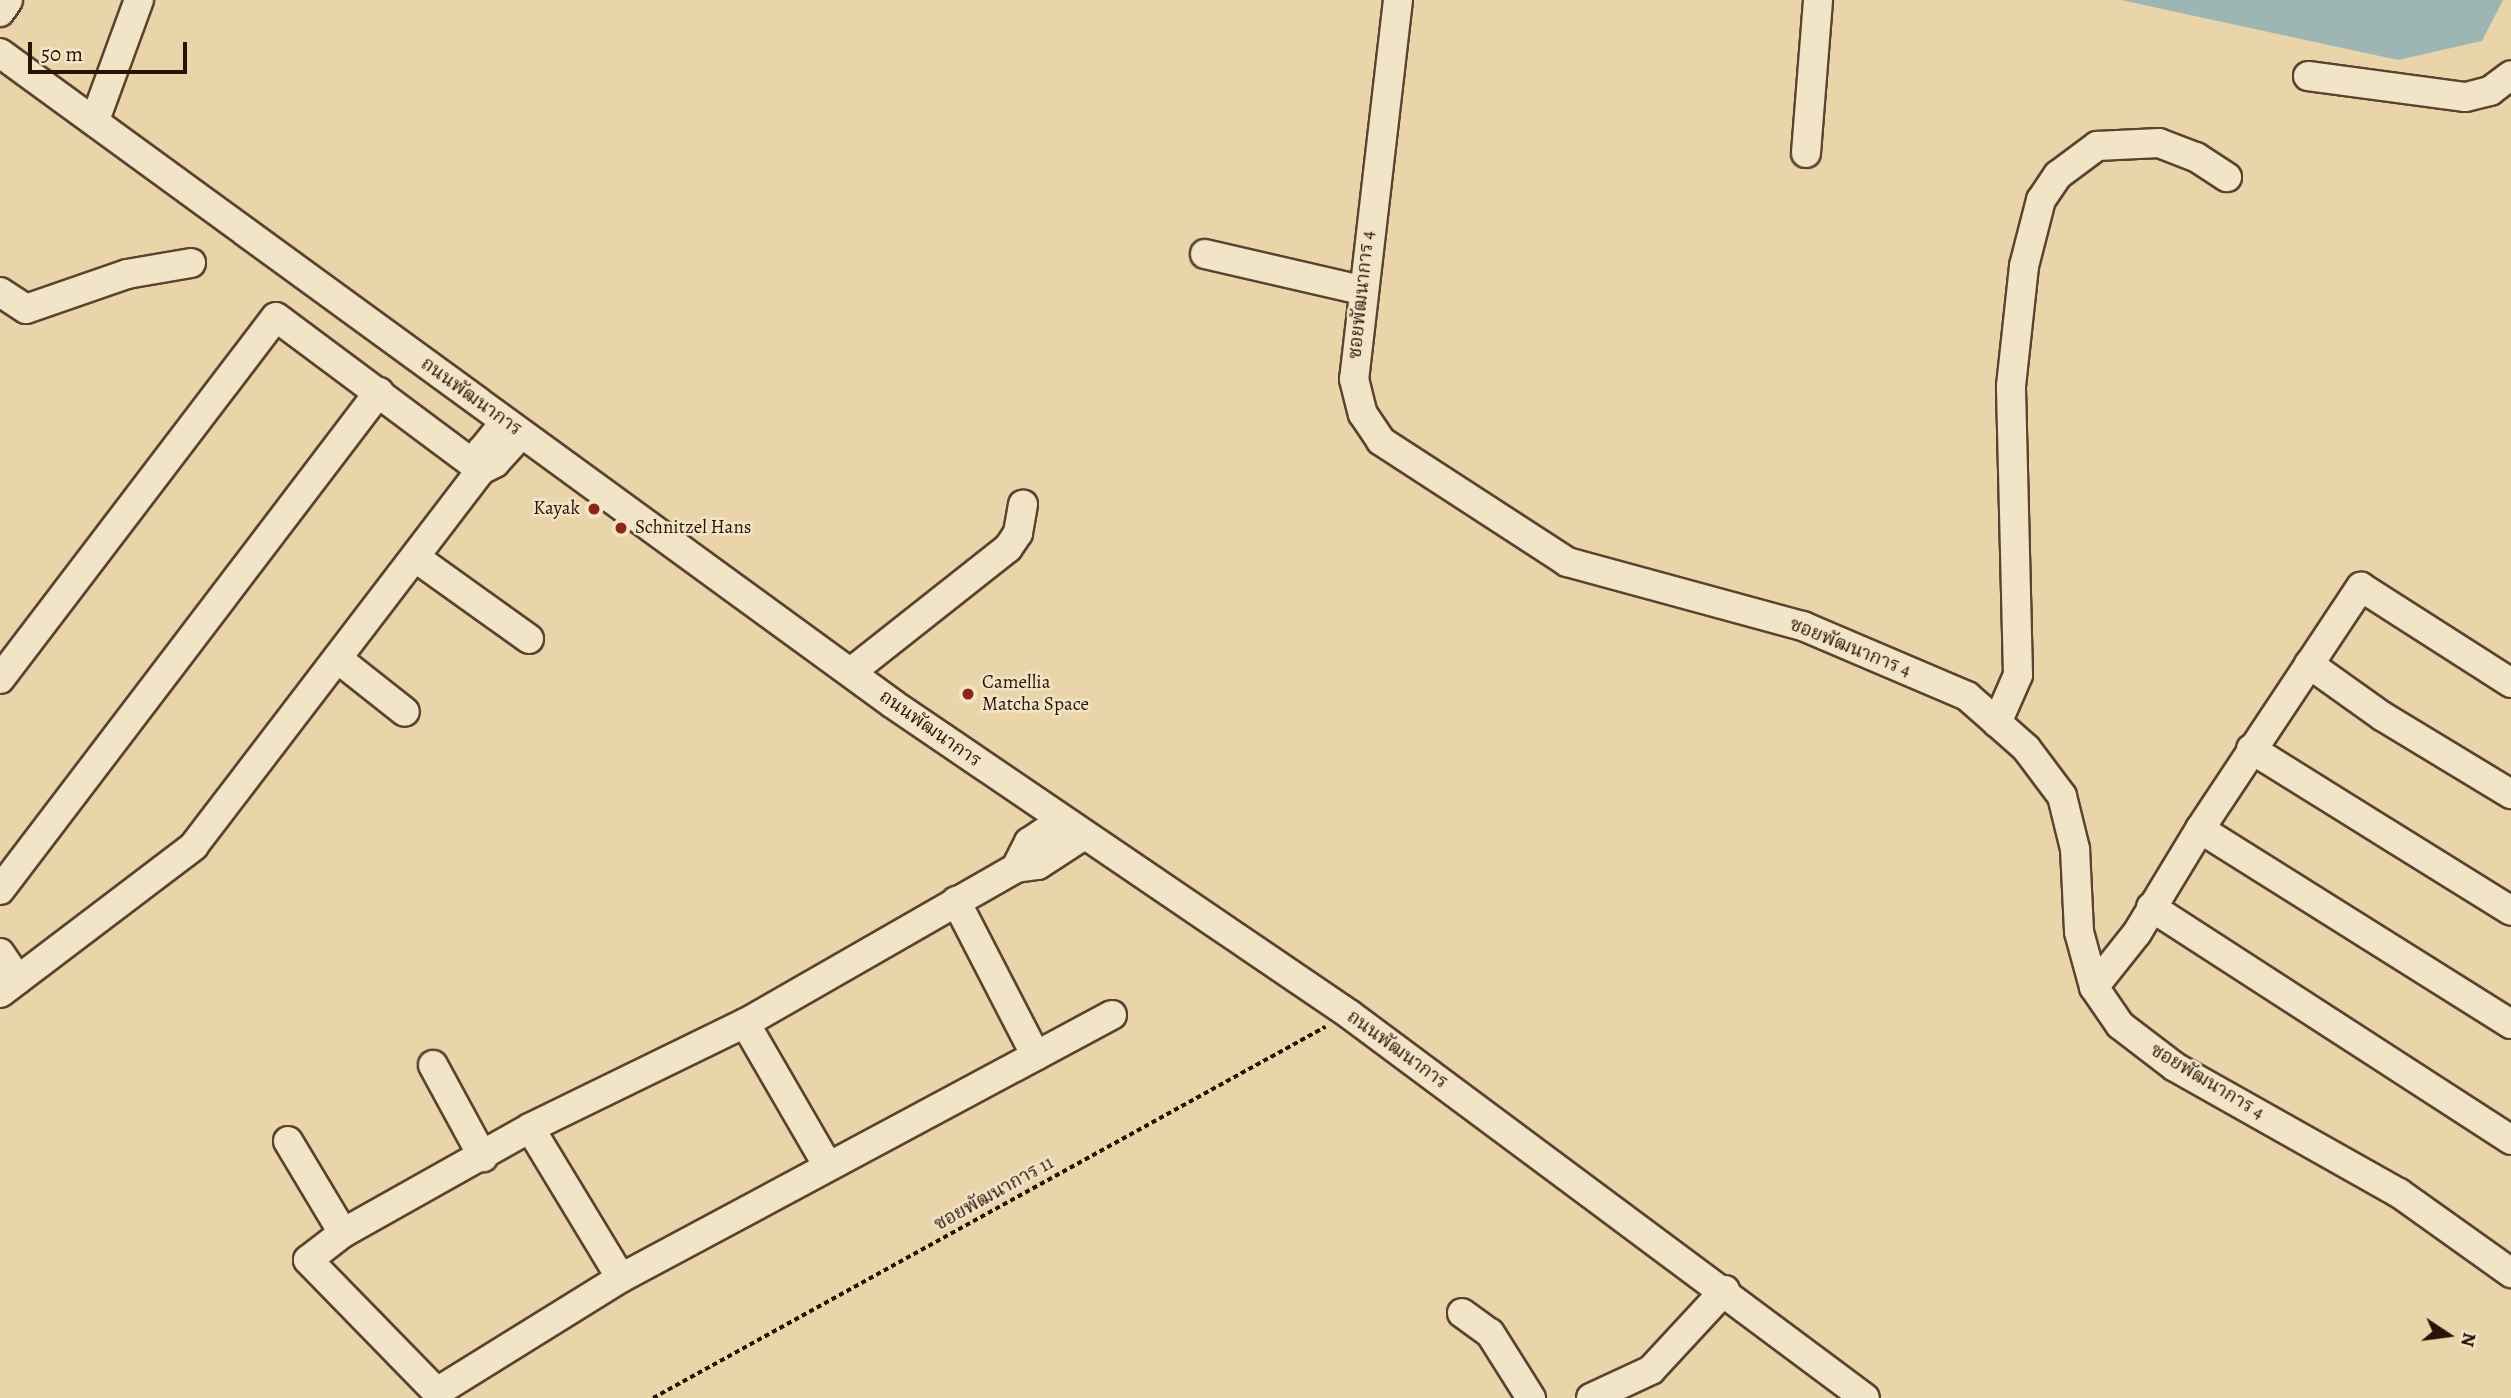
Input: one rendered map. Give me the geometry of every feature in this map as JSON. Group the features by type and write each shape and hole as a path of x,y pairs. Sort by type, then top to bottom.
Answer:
{"street":[{"path":"0,12 8,0"},
{"path":"95,120 139,0"},
{"name":"ซอยพัฒนาการ 4","path":"1398,0 1361,290 1354,379 1363,414 1381,441 1504,525 1567,562 1803,626 1967,696 2026,748 2062,796 2075,849 2079,932 2094,987 2120,1026 2175,1067 2399,1193 2511,1273"},
{"path":"1806,153 1818,0"},
{"name":"ถนนพัฒนาการ","path":"0,53 851,672 1349,1014 1725,1290 1865,1398"},
{"path":"2308,76 2466,97 2490,91 2511,75"},
{"path":"1997,723 2018,675 2011,386 2024,266 2042,200 2058,175 2097,146 2159,143 2196,157 2227,177"},
{"path":"1205,254 1361,290"},
{"path":"0,292 26,309 127,274 191,263"},
{"path":"0,679 276,317 481,470"},
{"path":"0,890 379,392"},
{"path":"0,953 9,986 194,846 481,470 495,463 513,428"},
{"path":"851,672 1008,548 1018,533 1023,504"},
{"path":"416,558 529,639"},
{"path":"2094,987 2151,907 2251,749 2361,587 2511,682"},
{"path":"338,659 405,712"},
{"path":"2309,664 2382,716 2511,794"},
{"path":"2251,749 2511,911"},
{"path":"1073,827 1038,865 1016,868 745,1023 530,1128 483,1157 343,1233 308,1260 437,1392 621,1279 1112,1015"},
{"path":"2200,829 2511,1024"},
{"path":"956,901 1036,1056"},
{"path":"2151,907 2511,1140"},
{"path":"745,1023 828,1166"},
{"path":"433,1065 483,1157"},
{"path":"530,1128 621,1279"},
{"path":"288,1141 343,1233"},
{"path":"1591,1398 1651,1370 1725,1290"},
{"path":"1462,1313 1490,1333 1531,1398"}],"path":[{"name":"ซอยพัฒนาการ 11","path":"653,1398 1349,1014"}],"water":[{"path":"2121,0 2503,0 2482,41 2398,60"}],"place":[{"name":"Kayak","path":"594,509"},
{"name":"Schnitzel Hans","path":"621,528"},
{"name":"Camellia Matcha Space","path":"968,694"}]}
